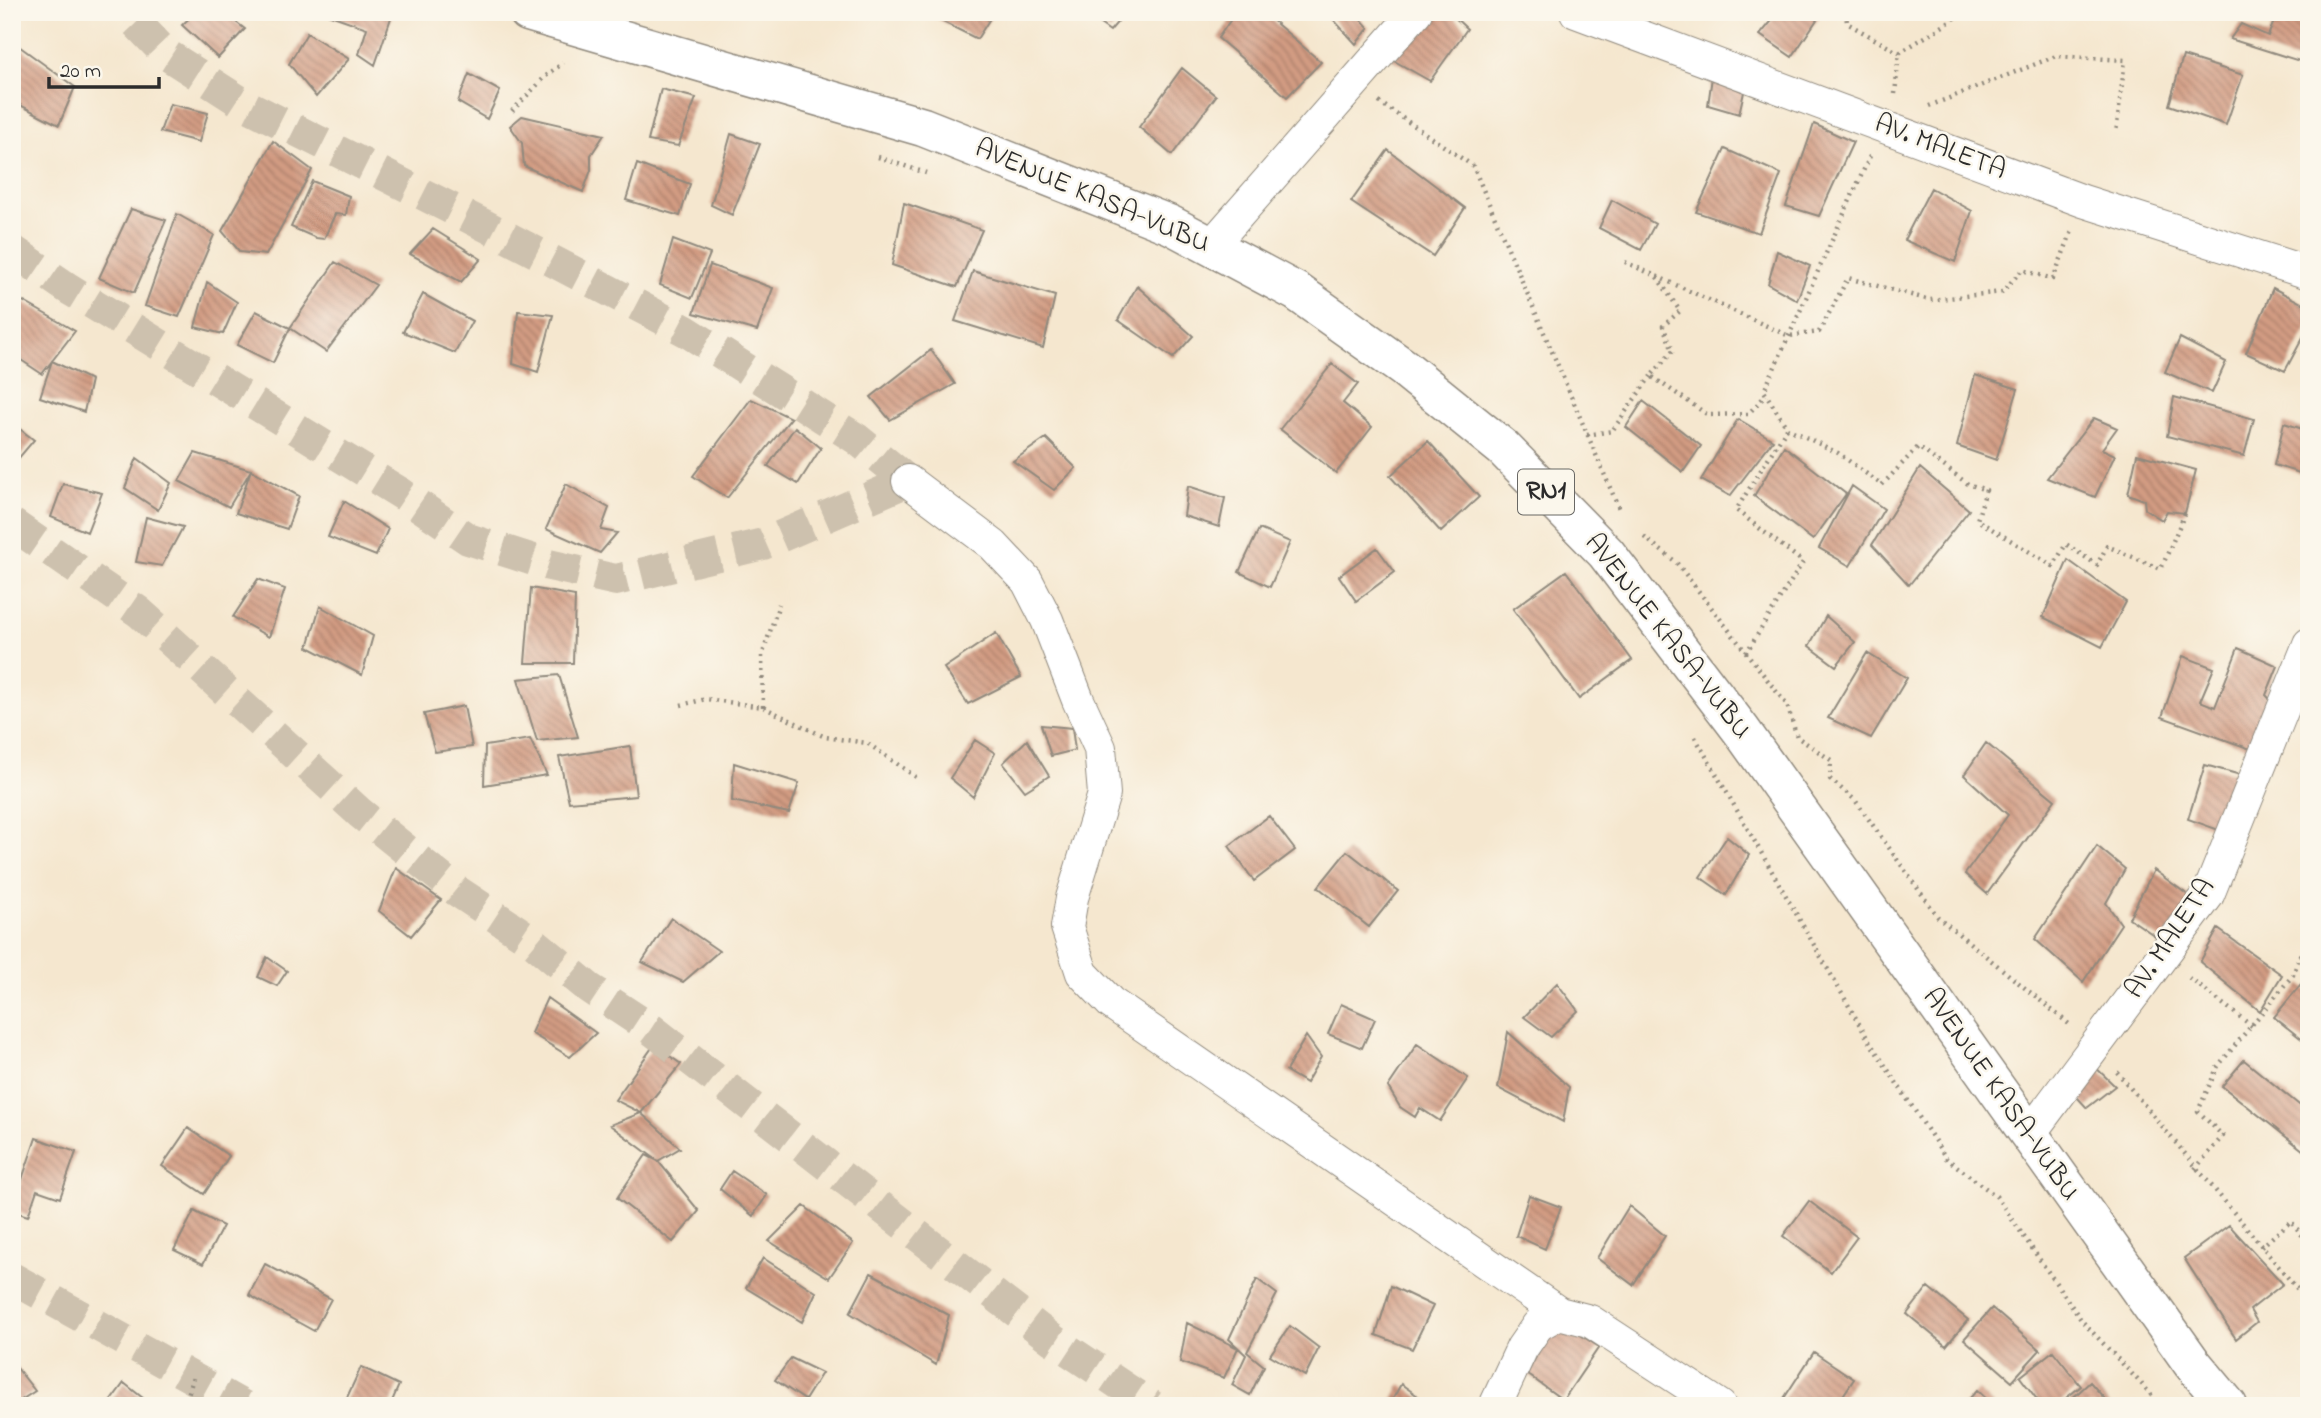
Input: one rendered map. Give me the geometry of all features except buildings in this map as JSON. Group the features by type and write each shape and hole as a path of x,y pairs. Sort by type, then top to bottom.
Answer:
{"highway":[{"name":"AVENUE KASA-VUBU","path":"528,12 923,127 1171,225 1297,292 1404,368 1503,448 1606,553 1741,730 2028,1136 2192,1363 2228,1406"}],"street":[{"path":"1210,246 1416,12"},
{"name":"AV. MALETA","path":"1576,12 2083,201 2309,273"},
{"path":"908,481 993,545 1027,581 1047,620 1100,748 1104,794 1072,898 1067,927 1082,973 1111,1003 1559,1313 1590,1321 1720,1406"},
{"name":"AV. MALETA","path":"2028,1136 2208,895 2309,644"},
{"path":"1495,1406 1522,1348 1538,1325 1559,1313"}],"path":[{"path":"1846,12 1847,23 1899,53"},
{"path":"1899,53 1942,27 1959,12"},
{"path":"1899,53 1895,96 1903,101"},
{"path":"512,111 546,76 572,56"},
{"path":"1920,109 2056,56 2125,60 2116,133"},
{"path":"1353,85 1473,166 1624,521"},
{"path":"1883,126 1764,391 1787,428 1838,453 1882,485 1917,447 1968,484 1986,490 1977,520 2053,566 2066,544 2097,565 2107,546 2161,569 2185,513"},
{"path":"866,153 932,174"},
{"path":"1625,262 1789,337 1818,332 1848,278 1930,300 2002,292 2022,270 2053,279 2083,201"},
{"path":"1587,435 1612,431 1651,376 1673,351 1663,326 1679,311 1657,276"},
{"path":"1651,376 1709,415 1748,414 1766,395"},
{"path":"1746,653 1803,562 1736,510 1787,428"},
{"path":"1635,529 1676,562 1787,705 1797,737 1830,760 1830,779 1856,800 1938,917 2096,1046 2195,1169 2309,1303"},
{"path":"763,706 762,656 779,604"},
{"path":"681,705 706,699 763,706 825,737 867,743 919,779"},
{"path":"1694,735 1869,1041 1946,1158 1996,1196 2082,1321 2150,1393 2157,1406"},
{"path":"2195,1169 2223,1136 2198,1111 2218,1066 2293,975 2301,955 2309,963"},
{"path":"2182,973 2252,1026"},
{"path":"2261,1247 2291,1222 2308,1242"},
{"path":"185,1406 194,1378"}],"tunnel":[{"path":"12,250 69,289 402,494 468,539 549,565 616,580 763,544 908,481 857,439 686,331 244,104 166,54 126,12"},
{"path":"12,524 139,612 360,813 457,891 531,940 589,988 651,1029 1053,1340 1152,1406"},
{"path":"12,1278 243,1406"}]}
